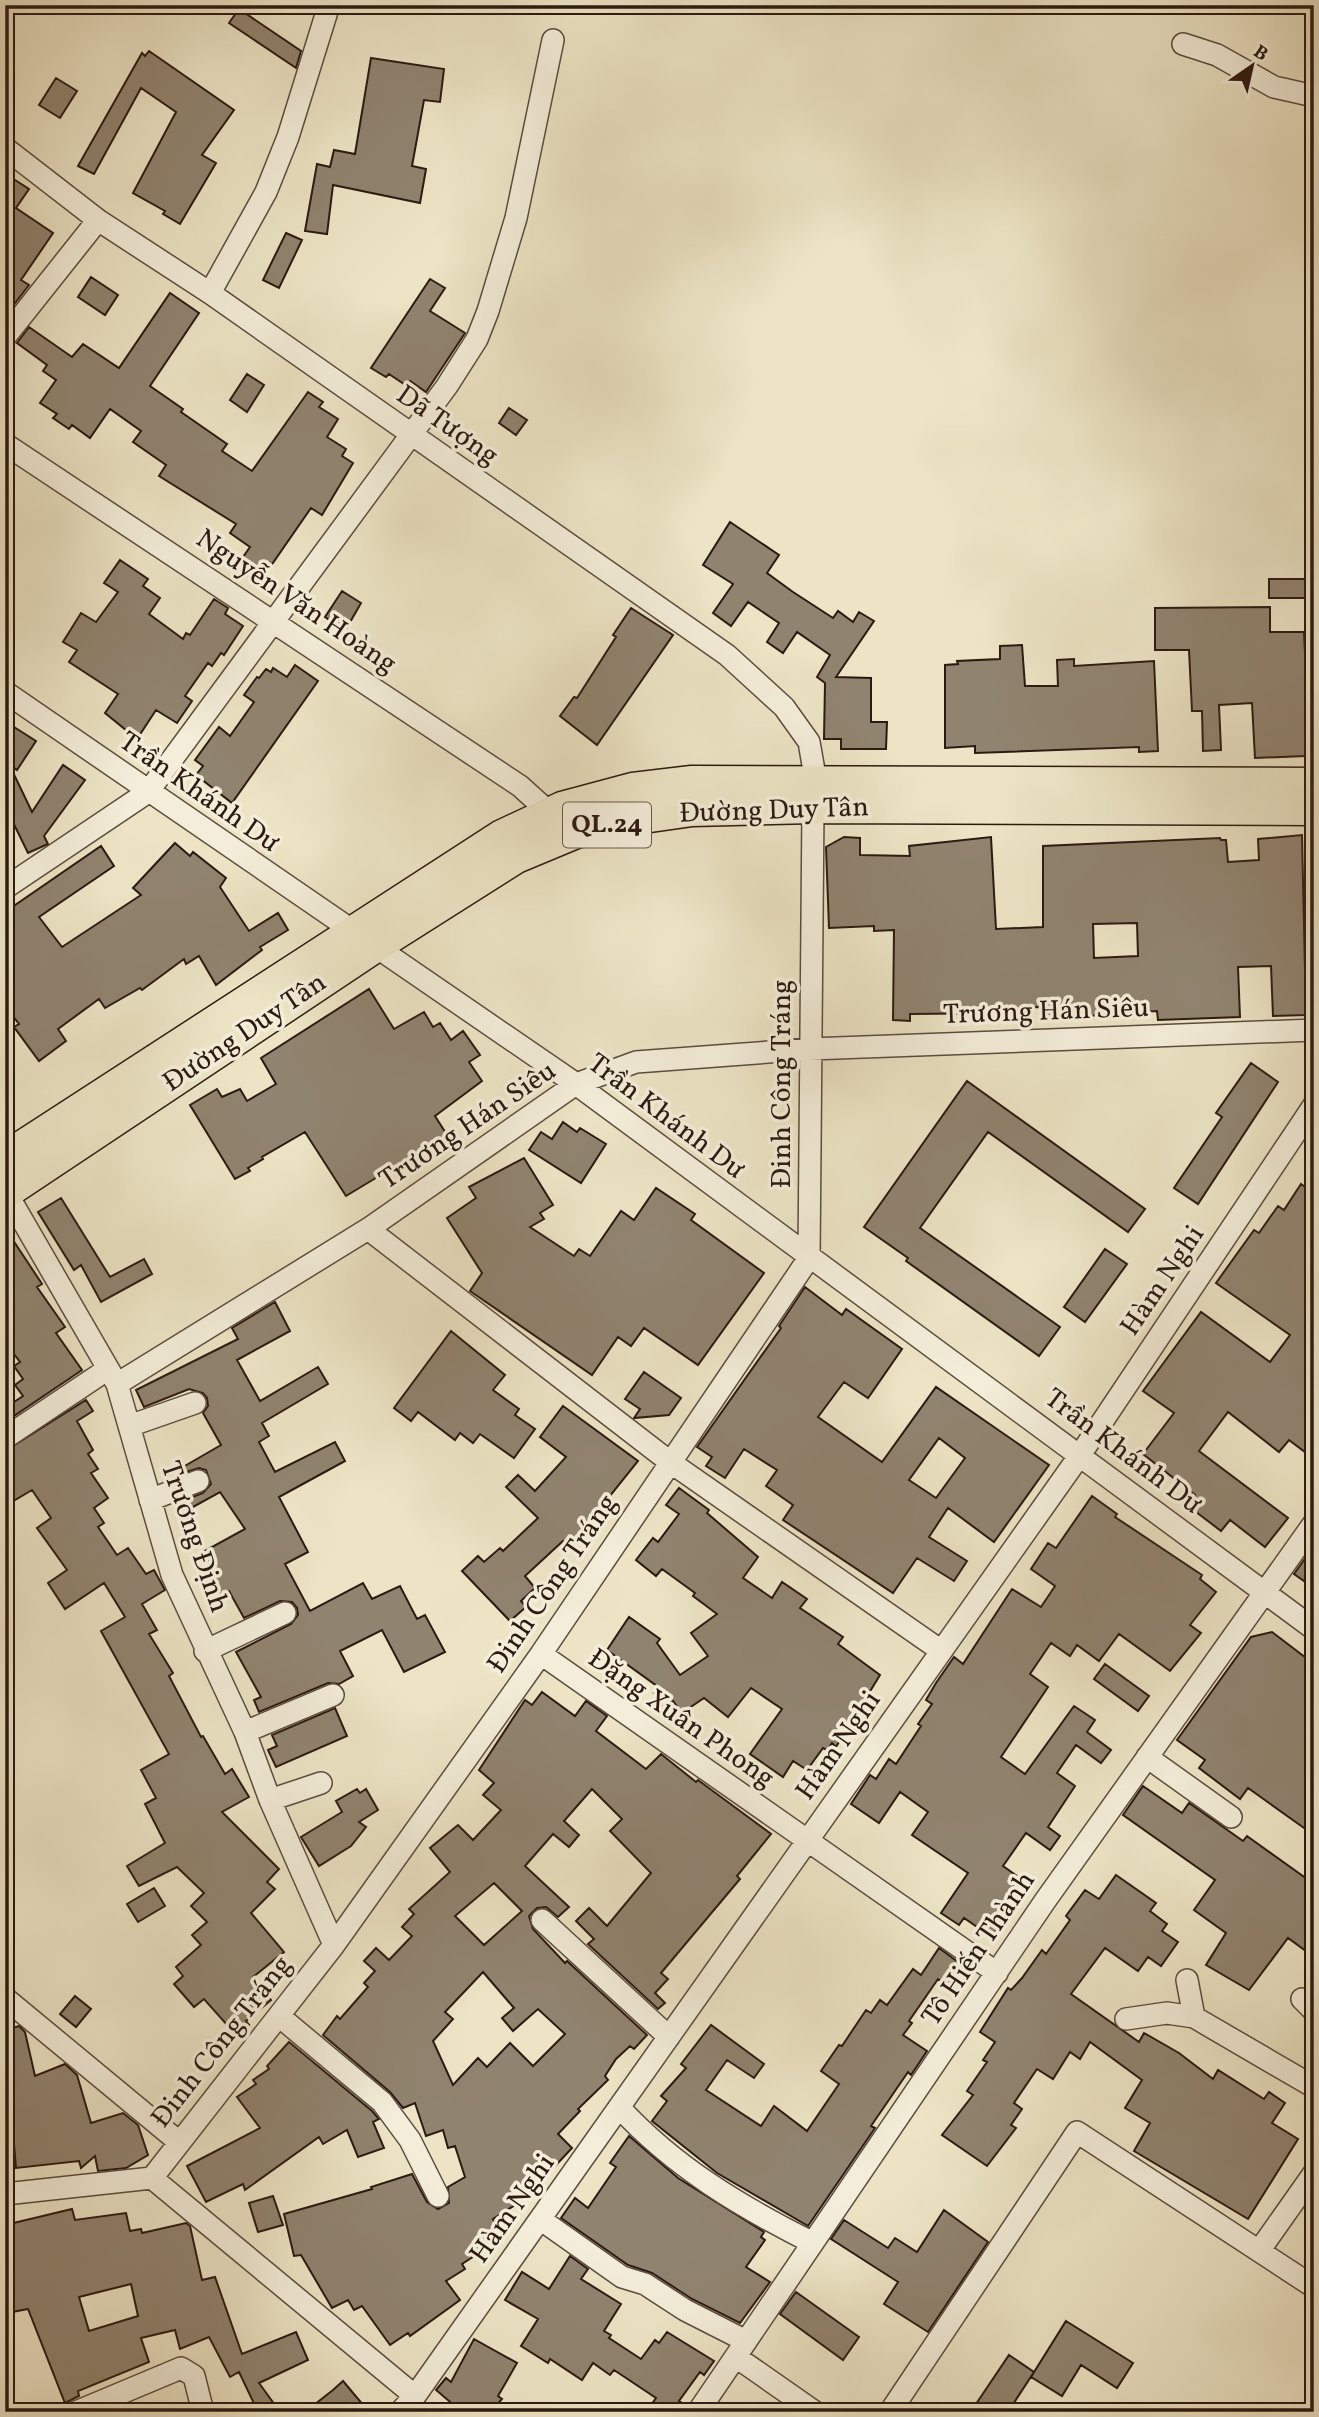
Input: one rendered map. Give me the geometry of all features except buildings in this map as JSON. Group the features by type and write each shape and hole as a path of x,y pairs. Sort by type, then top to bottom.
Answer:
{"main road":[{"name":"Đường Duy Tân","path":"5,1192 362,939 502,836 551,814 633,789 692,782 814,795 1314,809"},
{"name":"Đường Duy Tân","path":"5,1158 362,939 516,857 576,832 643,817 814,795 1314,784"}],"street":[{"path":"210,293 266,192 288,137 329,5"},
{"path":"5,888 148,792 410,435 477,339 516,218 553,40"},
{"path":"1183,44 1217,55 1274,87 1314,96"},
{"name":"Dã Tượng","path":"5,148 98,220 210,293 727,655 784,707 809,742 814,795"},
{"path":"5,337 98,220"},
{"name":"Nguyễn Văn Hoàng","path":"5,444 520,786 551,814"},
{"name":"Trần Khánh Dư","path":"5,692 576,1084 1314,1629"},
{"name":"Đinh Công Tráng","path":"152,2178 334,1945 541,1654 809,1258 814,795"},
{"name":"Trương Hán Siêu","path":"5,1438 368,1229 576,1084 636,1062 810,1049 1314,1030"},
{"name":"Hàm Nghi","path":"407,2404 1080,1455 1314,1105"},
{"name":"Trương Định","path":"5,1192 113,1377 130,1426 172,1575 205,1651 245,1732 270,1800 334,1945"},
{"path":"368,1229 670,1462 940,1650"},
{"path":"130,1426 195,1403"},
{"path":"150,1500 198,1481"},
{"name":"Tô Hiến Thành","path":"698,2412 997,1973 1314,1523"},
{"path":"205,1651 285,1613"},
{"name":"Đặng Xuân Phong","path":"541,1654 997,1973"},
{"path":"245,1732 333,1695"},
{"path":"1147,1757 1231,1816"},
{"path":"270,1800 321,1783"},
{"path":"542,1920 669,2037"},
{"path":"1187,1980 1194,2017"},
{"path":"5,1998 179,2142"},
{"path":"1126,2019 1167,2013 1194,2017 1314,2087"},
{"path":"279,2016 382,2102 410,2140 438,2196"},
{"path":"619,2107 678,2162 769,2221 813,2243"},
{"path":"890,2412 1077,2132 1314,2287"},
{"path":"1259,2251 1314,2173"},
{"path":"5,2194 152,2178 407,2404"},
{"path":"540,2219 622,2277 653,2288 741,2349 815,2412"},
{"path":"76,2412 181,2368 194,2376 203,2412"}]}
